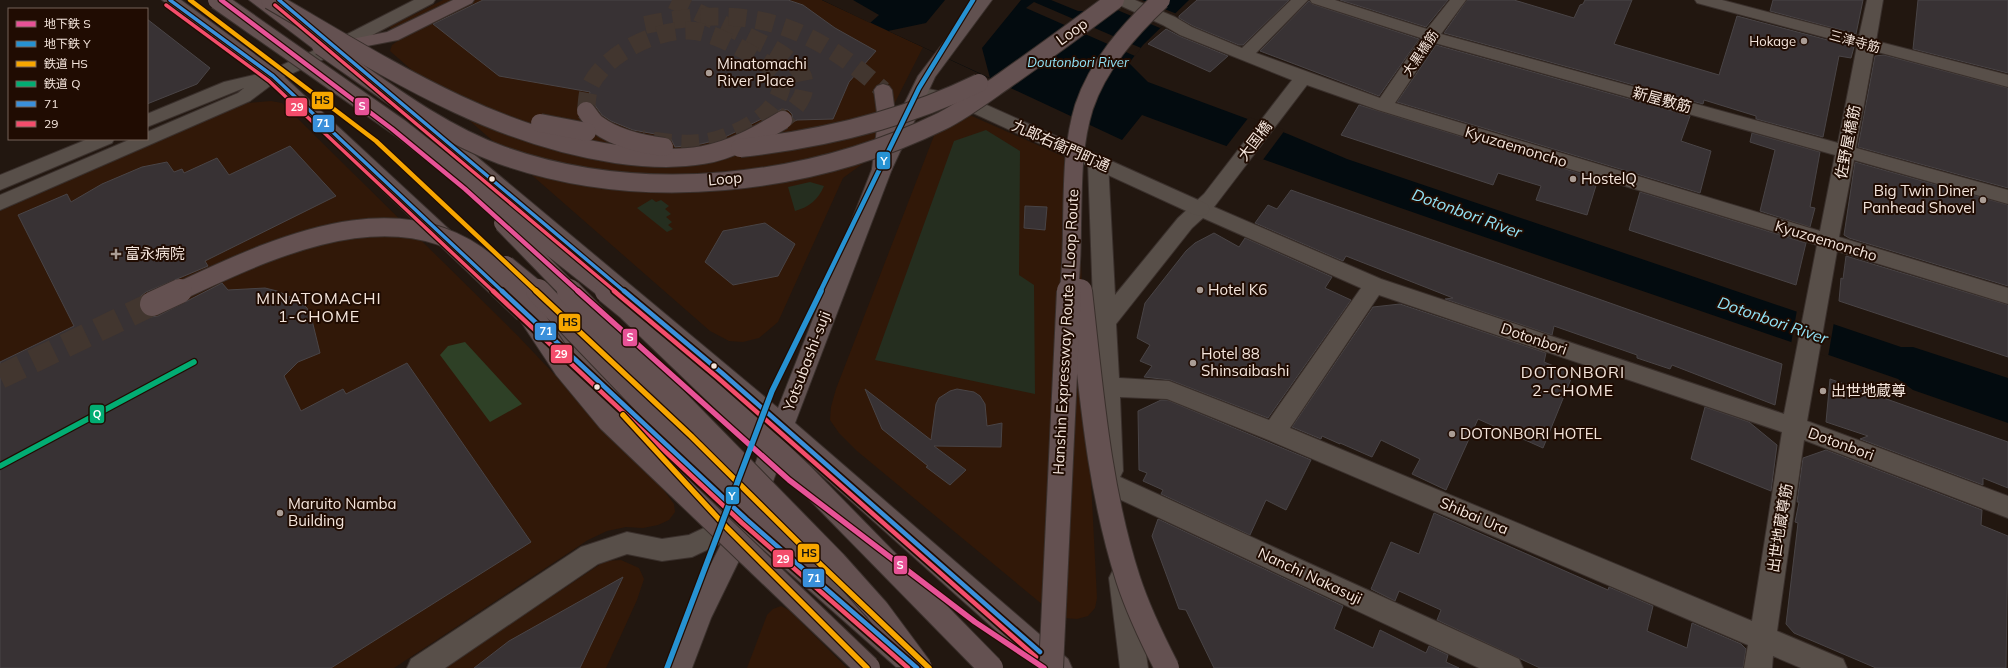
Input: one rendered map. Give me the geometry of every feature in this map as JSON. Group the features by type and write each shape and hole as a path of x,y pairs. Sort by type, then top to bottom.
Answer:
{"highway":[{"path":"217,0 356,96 443,161 579,267 629,309 797,469 991,668"},
{"name":"Loop","path":"257,0 329,46 411,108 471,142 501,155 537,166 580,176 625,181 695,182 763,175 822,164 866,152 906,137 944,120 978,99 1115,0"},
{"path":"270,0 410,80 490,119 552,140 616,155 682,158 711,154 739,145 783,120"},
{"path":"329,46 392,36 466,0"},
{"name":"Hanshin Expressway Route 1 Loop Route","path":"1046,664 1073,237 1073,156 1084,106 1107,61 1128,35 1161,0"},
{"path":"586,111 598,124 619,135 647,145 680,149 731,149 772,146 814,139 900,117 960,93 984,81 1045,42 1093,17"},
{"path":"410,80 486,110 544,124 587,132"},
{"path":"882,170 888,124 887,103 883,90"},
{"path":"443,161 777,502 851,581 906,647 919,668"},
{"path":"152,304 234,266 278,249 318,237 375,228 403,227 428,231 452,238 493,257 530,283 656,414 741,497 866,607 906,647"},
{"path":"428,231 469,249 501,275 525,303 560,360 609,420 868,668"},
{"path":"1073,237 1099,442 1114,524 1127,573 1142,617 1167,668"}],"main road":[{"path":"170,0 273,76 746,519 919,668"},
{"path":"278,0 329,46 722,373 1046,664"},
{"name":"Yotsubashi-suji","path":"678,668 699,615 746,519 882,170 918,93 942,57 984,0"}],"street":[{"path":"148,139 244,97 273,76 329,46 427,0"},
{"name":"Kyuzaemoncho","path":"1121,0 1169,21 1186,31 1244,56 1384,106 2008,296"},
{"path":"1244,56 1300,0"},
{"name":"新屋敷筋","path":"1318,0 1431,36 2008,196"},
{"name":"大黒橋筋","path":"1384,106 1431,36 1458,0"},
{"name":"三津寺筋","path":"1703,0 2008,81"},
{"name":"佐野屋橋筋","path":"1800,388 1875,0"},
{"path":"148,121 230,86 273,76"},
{"name":"大国橋","path":"1105,322 1185,222 1211,199 1303,78"},
{"name":"九郎右衛門町通","path":"918,93 965,102 1200,209"},
{"path":"0,183 103,140"},
{"path":"0,203 145,140"},
{"path":"1098,162 1111,484 1134,668"},
{"name":"Dotonbori","path":"1200,209 1374,285 1794,427 2008,507"},
{"path":"1274,432 1374,285"},
{"name":"Shibai Ura","path":"1108,387 1169,390 1274,432 1833,668"},
{"name":"出世地蔵尊筋","path":"1758,668 1800,388"},
{"name":"Nanchi Nakasuji","path":"1111,484 1509,668"},
{"path":"421,668 590,556 627,543 662,550 692,546 746,519"}],"shaded area":[{"path":"443,0 822,0 923,47 865,162 843,178 778,322 759,338 743,342 729,341 710,331 390,51 392,45 402,38 389,27"},
{"path":"271,101 282,103 518,336 663,489 674,504 675,512 669,520 658,525 643,528 626,527 607,531 588,540 394,668 0,668 0,211 239,106 248,103"},
{"path":"956,109 1078,163 1083,325 1097,598 1095,608 1088,616 1077,619 1064,618 1049,610 857,451 839,433 830,420 831,407 836,389 942,115"},
{"path":"621,560 639,568 644,579 637,600 606,668 445,668 605,561"},
{"path":"781,606 789,610 847,668 747,668 767,615 773,609"}],"green space":[{"path":"986,130 1020,151 1019,275 1034,285 1035,394 875,360 954,141"},
{"path":"810,182 824,186 816,199 805,207 795,211 788,187"},
{"path":"652,199 656,202 661,200 669,206 665,209 671,214 666,217 672,222 668,225 673,229 667,232 637,208"},
{"path":"465,342 522,404 490,422 440,355 448,346"}],"water":[{"name":"Doutonbori River","path":"822,0 1051,0 1078,11 1096,11 1111,0 1189,0 1143,45 1129,63 1148,82 1288,134 1347,159 1901,347 1913,347 2008,378 2008,423 1913,390 1898,379 1330,183 1142,115 1122,140"}],"pier":[{"path":"822,0 853,0 879,15 870,23"},
{"path":"945,0 1021,0 982,48 990,78 888,31 926,23"},
{"path":"1108,0 1142,0 1177,14 1160,28 1103,4"},
{"path":"1034,2 1141,48 1135,56 1026,8"},
{"path":"1249,117 1285,130 1262,161 1225,148"},
{"path":"1797,310 1834,322 1828,357 1791,344"}],"building":[{"path":"483,0 788,0 803,5 835,28 876,51 849,82 833,119 797,120 793,122 792,114 788,110 782,109 721,139 701,144 675,147 671,139 666,136 633,130 611,121 602,115 594,104 588,101 590,92 499,76 433,24"},
{"path":"1197,0 1289,0 1243,45 1239,45 1193,26 1179,18 1179,16"},
{"path":"1340,0 1448,0 1426,27"},
{"path":"1467,0 1514,0 1574,18 1580,5 1583,4 1585,0 1632,0 1614,44 1719,75 1737,16 1854,47 1851,58 1839,56 1823,137 1756,119 1756,116 1704,100 1703,104 1444,33"},
{"path":"1773,0 1863,0 1856,34 1770,11"},
{"path":"1918,0 2008,0 2008,73 1913,49"},
{"path":"1309,1 1312,4 1419,39 1379,96 1260,51"},
{"path":"148,20 210,68 197,84 148,104"},
{"path":"1166,29 1179,36 1228,56 1210,72 1148,44"},
{"path":"1436,45 1690,116 1681,141 1711,151 1700,193 1397,102"},
{"path":"1884,55 2008,88 2008,188 1858,147 1875,56"},
{"path":"1359,105 1598,179 1587,215 1536,200 1541,186 1498,173 1493,185 1341,135"},
{"path":"1752,133 1820,152 1810,207 1815,208 1810,227 1760,211 1775,150 1750,142"},
{"path":"290,146 336,196 205,261 208,266 146,292 141,296 139,302 140,310 145,315 150,317 158,316 222,283 228,290 265,288 277,291 299,301 307,308 311,316 320,353 298,362 284,376 301,411 343,389 346,394 407,363 531,542 331,668 0,668 0,362 74,326 18,215 67,194 71,202 102,184 142,167 167,162 174,172 182,169 184,173 217,158 229,175"},
{"path":"1855,162 2008,205 2008,286 1849,238 1844,235"},
{"path":"1291,190 1782,364 1775,405 1672,365 1670,369 1637,358 1637,355 1554,326 1552,335 1445,299 1453,298 1346,256 1343,261 1255,223 1268,205 1277,209"},
{"path":"1640,192 1806,243 1796,285 1629,230"},
{"path":"1025,206 1047,207 1045,230 1024,228"},
{"path":"765,223 795,244 778,276 733,285 705,262 723,231"},
{"path":"1214,233 1239,247 1245,238 1332,277 1325,288 1351,300 1268,418 1170,380 1144,377 1152,366 1140,361 1150,345 1137,338 1145,303 1186,251 1195,243"},
{"path":"1846,256 2008,305 2008,357 1839,301 1841,278 1843,279"},
{"path":"1400,304 1546,353 1544,362 1573,374 1543,448 1478,419 1446,490 1412,474 1420,459 1381,440 1372,457 1322,436 1321,439 1292,427 1373,307"},
{"path":"1830,379 2008,442 2008,488 1983,478 1983,485 1860,439 1868,436 1826,422"},
{"path":"865,389 931,440 936,404 939,398 950,391 957,389 974,392 980,396 985,404 987,426 1002,423 1001,447 934,446 966,470 950,485 926,467 928,466 882,429"},
{"path":"1161,400 1167,400 1311,460 1286,510 1266,500 1250,535 1161,494 1163,490 1143,481 1147,473 1139,470 1138,411"},
{"path":"1705,407 1749,422 1777,445 1771,491 1691,459"},
{"path":"1826,450 1982,510 1981,525 2008,536 2006,668 1876,668 1794,633 1786,624 1798,523 1795,522 1799,502 1797,502 1803,458"},
{"path":"1434,513 1608,590 1609,587 1653,606 1647,631 1687,648 1692,623 1741,644 1746,649 1743,668 1540,668 1437,620 1441,610 1399,591 1395,601 1371,589 1391,542 1419,554"},
{"path":"1158,519 1343,606 1334,629 1373,648 1380,630 1426,653 1429,646 1448,655 1446,662 1459,668 1214,668 1186,610 1179,609 1152,536"},
{"path":"623,577 580,668 474,668 509,641"}],"tunnel":[{"path":"672,0 708,17"},
{"path":"645,25 681,19 708,17"},
{"path":"708,17 770,47 783,55 800,71 804,80 804,89 801,98 794,109 783,120"},
{"path":"708,17 745,18 773,24 801,34 828,48 855,67 883,90"},
{"path":"586,111 590,87 599,72 622,52 636,44 666,33 695,31 716,37 753,55 781,76 781,89 776,101 767,112 754,122 726,137 693,144 642,139"},
{"path":"0,377 152,304"}],"metro line":[{"name":"S","path":"221,0 392,129 465,189 789,480 975,622 1044,668"},
{"name":"Y","path":"667,668 772,391 919,88 973,0"}],"rail line":[{"name":"HS","path":"190,0 376,141 691,436 821,565 929,668"},
{"name":"Q","path":"0,466 194,362"},
{"name":"HS","path":"623,415 727,528 867,668"}],"transit line":[{"name":"71","path":"170,0 273,76 746,519 917,668"},
{"name":"71","path":"279,0 722,373 1040,652"},
{"name":"29","path":"166,5 269,81 742,523 908,668"},
{"name":"29","path":"275,5 718,378 1036,657"}],"place":[{"name":"Hokage","path":"1804,41"},
{"name":"Minatomachi River Place","path":"709,73"},
{"name":"HostelQ","path":"1573,179"},
{"name":"Big Twin Diner Panhead Shovel","path":"1983,200"},
{"name":"富永病院","path":"116,254"},
{"name":"Hotel K6","path":"1200,290"},
{"name":"Hotel 88 Shinsaibashi","path":"1193,363"},
{"name":"出世地蔵尊","path":"1823,391"},
{"name":"DOTONBORI HOTEL","path":"1452,434"},
{"name":"Maruito Namba Building","path":"280,513"}],"district":[{"name":"MINATOMACHI 1-CHOME","path":"319,307"},
{"name":"DOTONBORI 2-CHOME","path":"1573,381"}],"water label":[{"name":"Dotonbori River","path":"1467,213"},
{"name":"Dotonbori River","path":"1773,320"}]}
